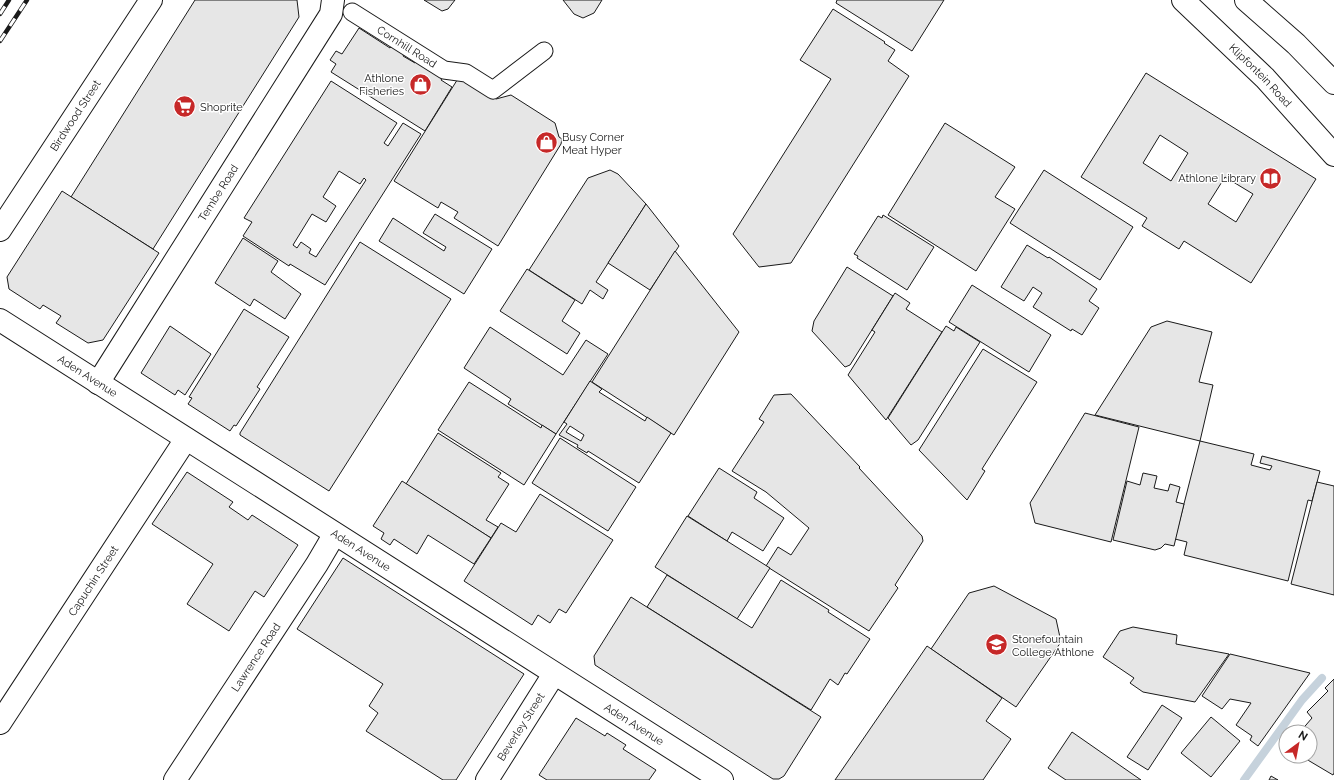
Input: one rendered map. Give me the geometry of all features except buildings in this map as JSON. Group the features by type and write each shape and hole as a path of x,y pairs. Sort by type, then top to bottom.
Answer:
{"street":[{"name":"Birdwood Street","path":"0,230 151,0"},
{"name":"Tembe Road","path":"98,383 330,14 333,0"},
{"name":"Klipfontein Road","path":"1183,0 1265,78 1334,155"},
{"path":"1246,0 1296,44 1334,83"},
{"name":"Cornhill Road","path":"352,12 444,70 466,73 493,90 544,51"},
{"name":"Aden Avenue","path":"0,320 722,780"},
{"name":"Capuchin Street","path":"0,723 186,439"},
{"name":"Lawrence Road","path":"176,780 317,564 334,534"},
{"name":"Beverley Street","path":"487,780 554,674"}],"waterway":[{"path":"1244,780 1302,700 1322,678"}],"railway":[{"path":"0,14 9,0"},
{"path":"0,41 27,0"}],"place":[{"name":"Athlone Fisheries","path":"420,84"},
{"name":"Shoprite","path":"185,107"},
{"name":"Busy Corner Meat Hyper","path":"546,143"},
{"name":"Athlone Library","path":"1271,178"},
{"name":"Stonefountain College Athlone","path":"996,645"}]}
